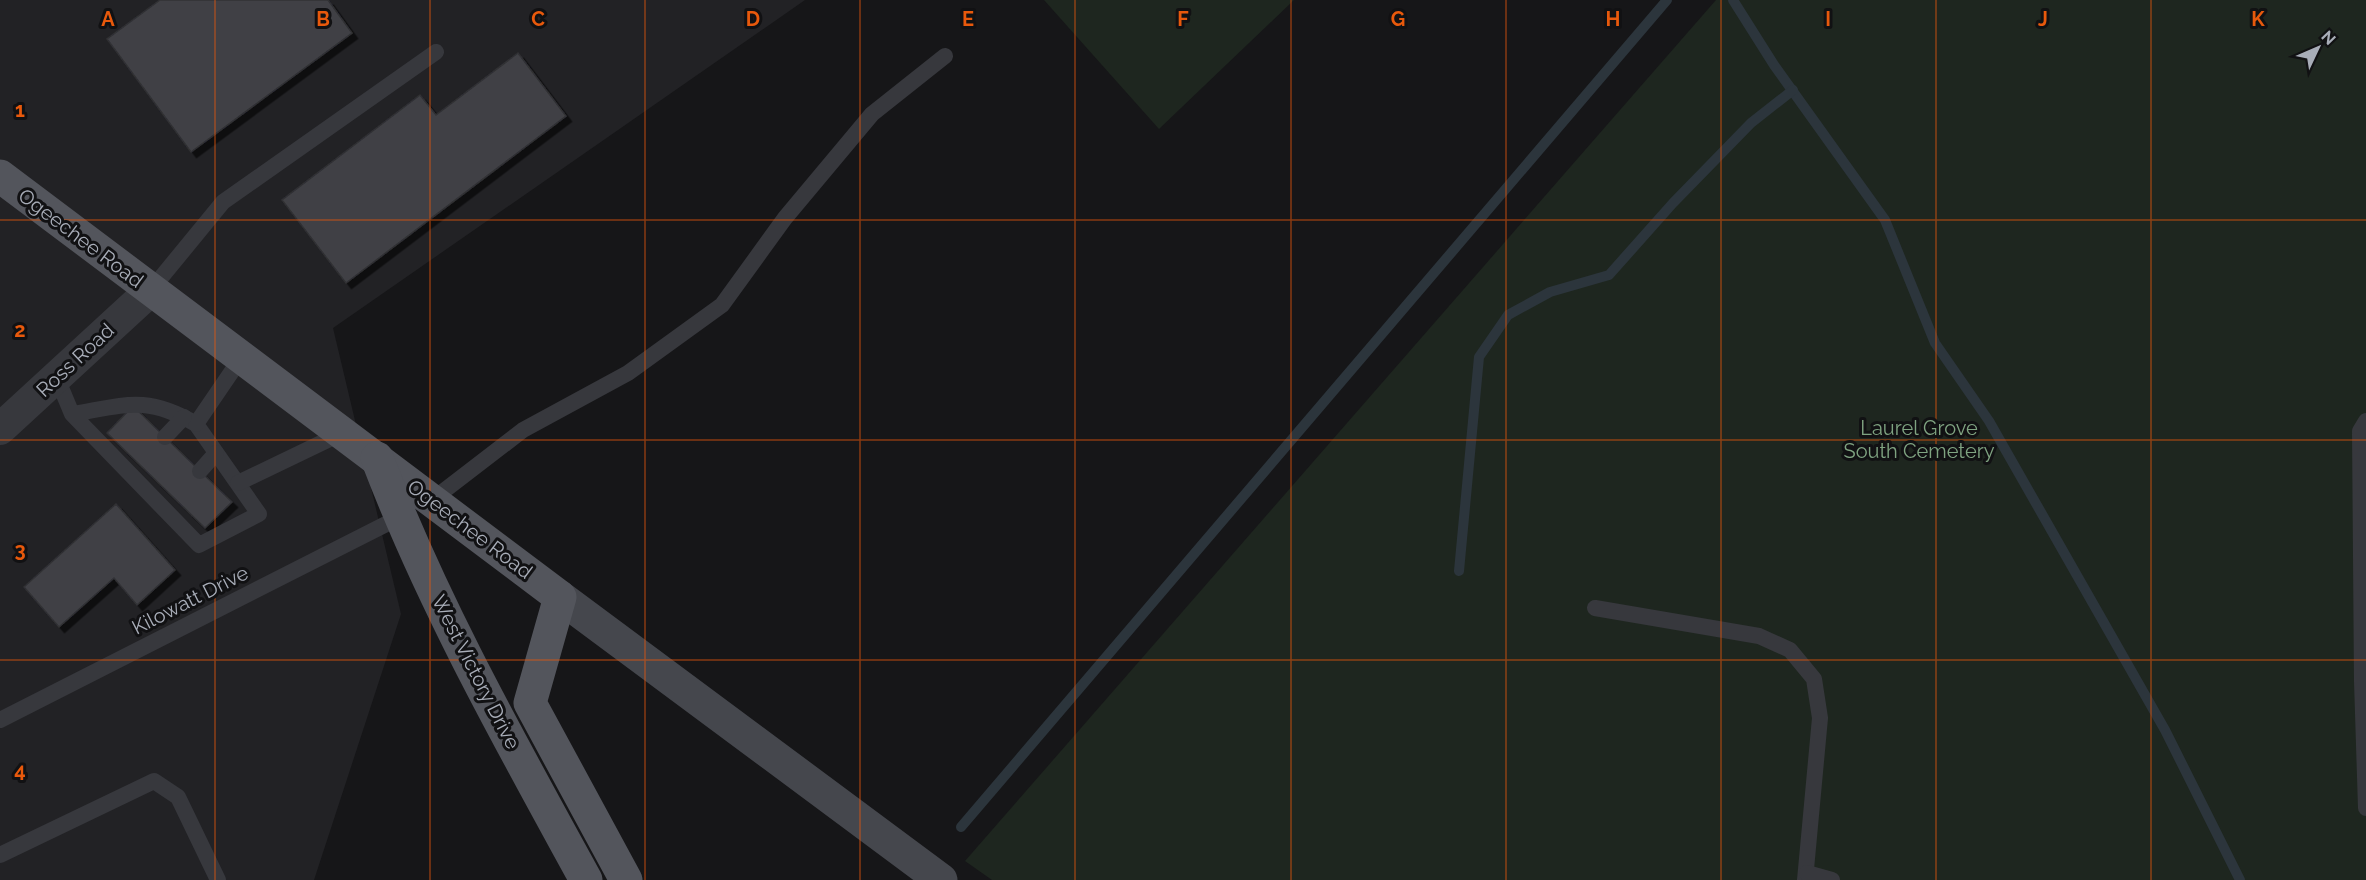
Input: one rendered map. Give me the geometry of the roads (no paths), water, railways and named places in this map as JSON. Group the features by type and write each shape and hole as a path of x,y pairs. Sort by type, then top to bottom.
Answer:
{"main road":[{"name":"Ogeechee Road","path":"0,176 560,597"},
{"name":"West Victory Drive","path":"377,458 400,517 498,719 586,880"},
{"name":"West Victory Drive","path":"560,597 530,703 626,880"}],"street":[{"name":"Ross Road","path":"0,429 150,291"},
{"name":"Ogeechee Road","path":"560,597 941,880"}],"lane":[{"path":"150,291 223,202 436,52"},
{"path":"432,500 523,430 628,373 722,305 785,218 872,114 945,56"},
{"path":"165,436 190,420 241,358"},
{"path":"57,378 72,414 134,468 170,504 199,545 259,514 190,420 138,403 72,414"},
{"path":"2366,421 2360,431 2366,808"},
{"path":"238,483 342,433"},
{"path":"200,471 216,453"},
{"name":"Kilowatt Drive","path":"0,720 400,517"},
{"path":"1595,608 1759,636 1790,650 1814,679 1820,718 1806,876 1832,880"},
{"path":"0,855 154,781 178,797 218,880"}],"waterway":[{"path":"961,827 1667,0"},
{"path":"1733,0 1774,65 1885,220 1935,343 1989,421 2165,730 2240,880"},
{"path":"1459,571 1479,357 1508,315 1550,292 1609,275 1673,203 1751,123 1793,90"}],"park label":[{"name":"Laurel Grove South Cemetery","path":"1919,440"}]}
